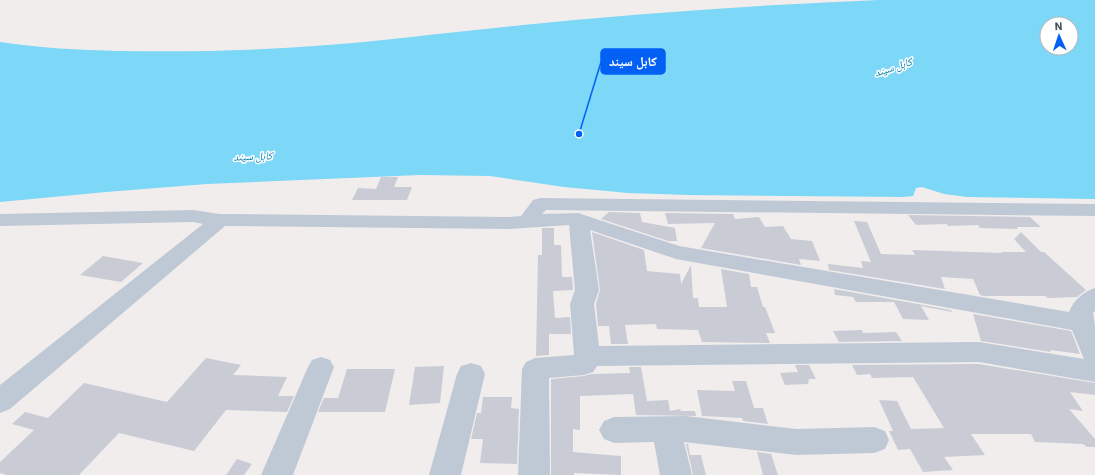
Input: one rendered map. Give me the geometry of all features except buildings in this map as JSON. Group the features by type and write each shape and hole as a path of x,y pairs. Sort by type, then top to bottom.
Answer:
{"street":[{"path":"527,221 540,204 1095,210"},
{"path":"0,220 193,216 220,220 509,223 578,219 676,252 1081,323"},
{"path":"534,475 535,368 584,365 587,356 582,304 587,290 578,219"},
{"path":"0,401 220,220"},
{"path":"1095,296 1081,311 1081,323 1095,355"},
{"path":"587,356 979,352 1095,371"},
{"path":"277,475 322,367"},
{"path":"445,475 471,374"},
{"path":"666,429 676,475"},
{"path":"614,430 686,429 796,442 874,440"}],"water":[{"path":"879,0 1095,0 1095,199 967,197 944,194 922,187 916,188 913,196 903,197 628,193 564,187 490,176 420,175 207,184 0,202 0,42 30,46 119,51 265,49 361,42 551,22 738,7"}],"place":[{"name":"کابل سيند","path":"579,134"}]}
